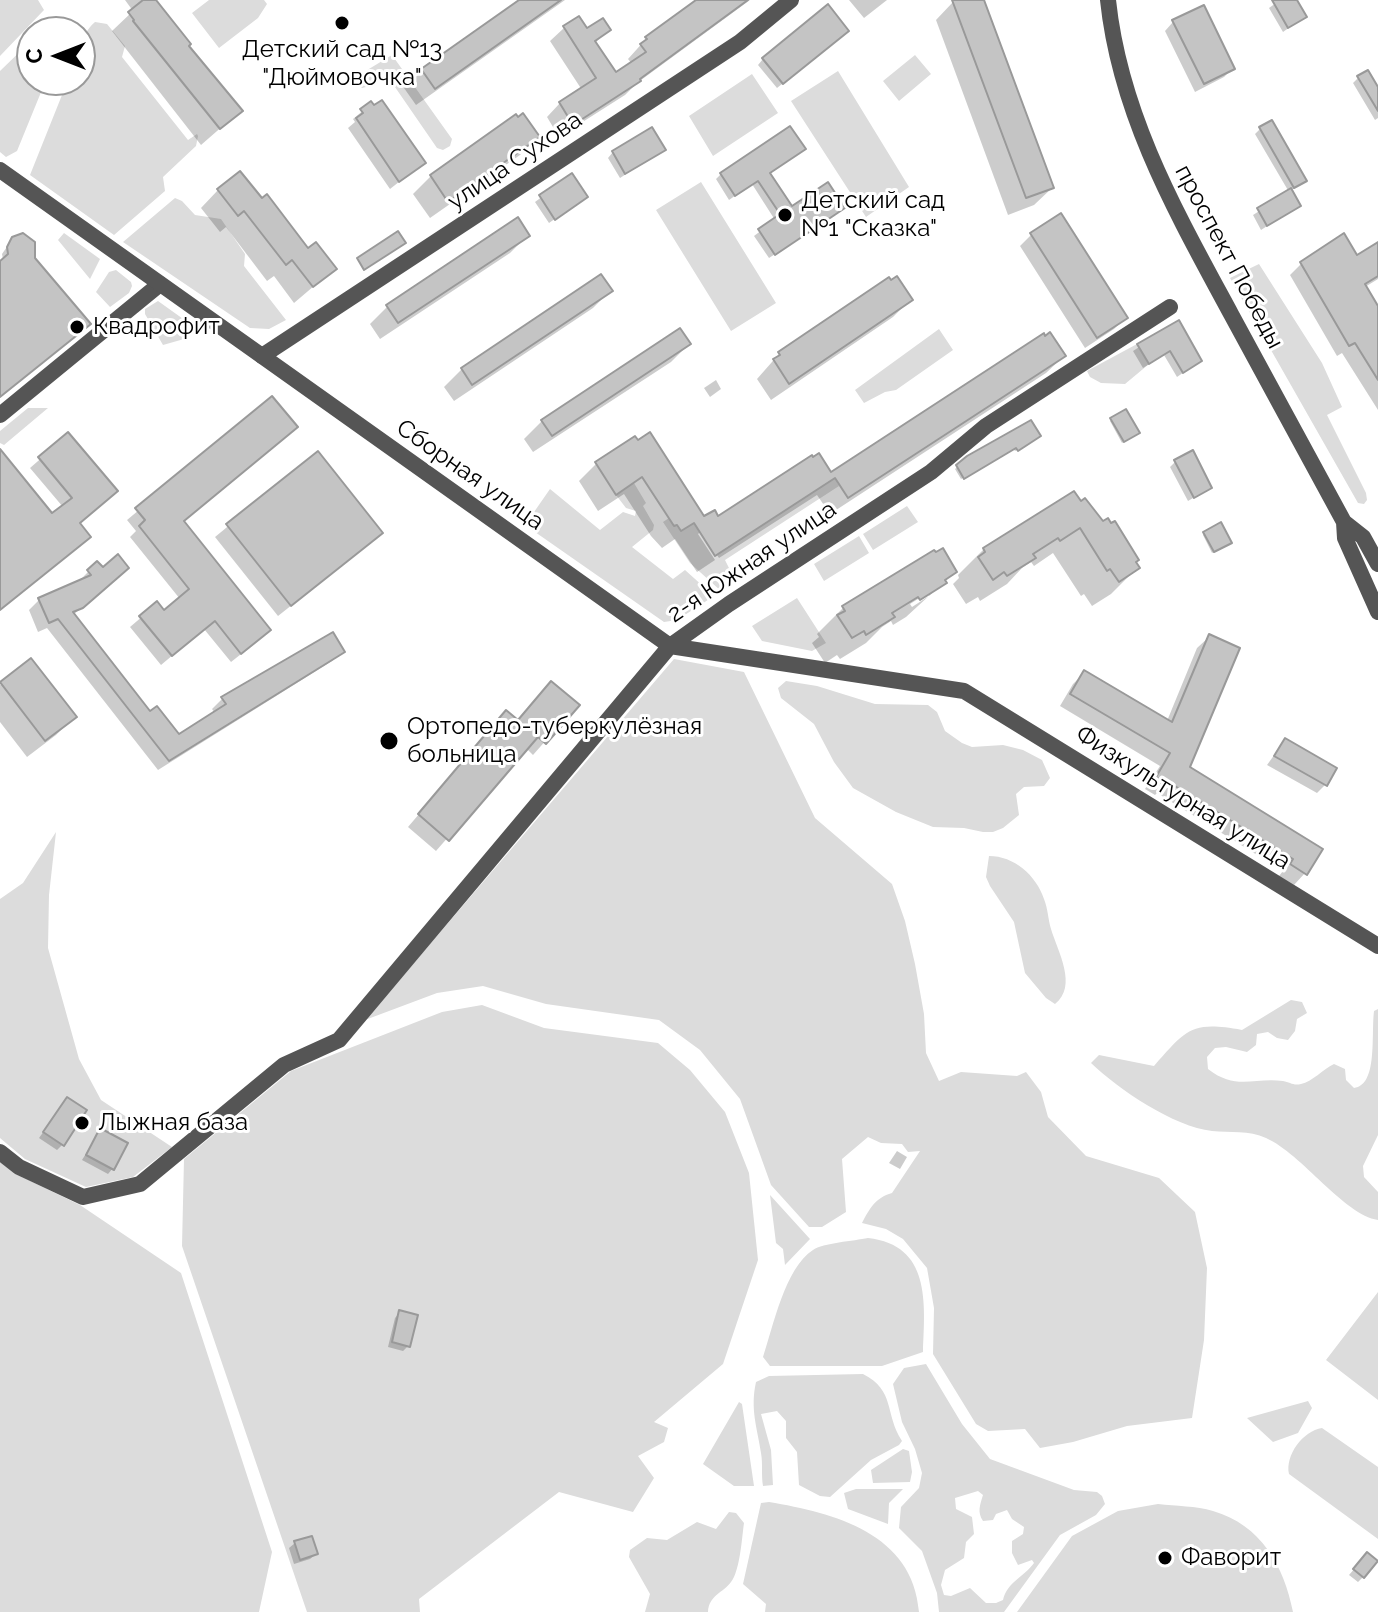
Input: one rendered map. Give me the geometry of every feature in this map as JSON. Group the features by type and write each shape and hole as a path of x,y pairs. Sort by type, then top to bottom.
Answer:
{"street":[{"name":"улица Сухова","path":"262,356 740,42 791,0"},
{"name":"проспект Победы","path":"1108,0 1120,72 1147,149 1176,213 1344,522 1363,537 1378,564"},
{"name":"Сборная улица","path":"0,170 670,646 964,691"},
{"path":"0,415 160,284"},
{"name":"2-я Южная улица","path":"0,1152 19,1167 83,1197 140,1184 284,1065 339,1040 670,646 931,472 986,426 1170,307"},
{"name":"проспект Победы","path":"1344,522 1345,538 1378,612"},
{"name":"Физкультурная улица","path":"964,691 1378,946"}],"shaded area":[{"path":"0,0 38,0 44,10 38,16 16,16 16,39 0,56"},
{"path":"209,0 264,0 267,4 258,18 219,48 192,13"},
{"path":"96,22 107,24 125,46 122,57 188,140 198,136 196,146 163,177 165,191 114,235 30,175 62,96 96,96"},
{"path":"392,55 452,139 450,146 443,150 437,148 386,74 366,87 357,84 359,75"},
{"path":"915,55 931,74 899,101 883,81"},
{"path":"16,56 16,96 39,96 17,151 6,157 0,152 0,71"},
{"path":"838,71 909,187 866,217 791,101"},
{"path":"752,74 778,113 713,156 689,116"},
{"path":"701,182 776,303 731,331 656,210"},
{"path":"175,198 195,215 221,219 245,254 244,266 286,320 269,329 250,328 123,242"},
{"path":"64,233 100,259 90,279 58,240"},
{"path":"1259,264 1322,363 1342,407 1327,415 1366,493 1364,504 1358,503 1230,278"},
{"path":"116,270 132,286 129,293 110,307 96,292 109,272"},
{"path":"158,301 186,321 189,331 184,339 163,345 145,314 145,309"},
{"path":"939,329 953,350 896,390 864,403 855,390"},
{"path":"1137,344 1149,364 1125,384 1101,383 1090,377 1087,371"},
{"path":"28,408 48,408 4,445 0,443 0,431"},
{"path":"835,478 839,486 725,560 730,570 721,591 690,563 663,522 669,518 681,531 694,523 715,556"},
{"path":"634,483 654,525 653,530 632,547 673,579 685,570 714,596 677,620 664,622 525,525 550,489 600,530 623,512 635,516 636,511 626,508 616,495"},
{"path":"907,506 918,522 873,550 863,534"},
{"path":"859,536 869,553 824,581 814,564"},
{"path":"797,598 826,643 812,651 762,641 752,626"},
{"path":"674,659 744,672 815,818 892,884 915,964 924,1014 926,1053 939,1081 961,1072 1017,1076 1026,1072 1041,1092 1048,1117 1086,1156 1159,1178 1195,1212 1207,1268 1204,1340 1192,1418 1127,1426 1040,1448 1025,1429 988,1431 976,1424 933,1354 934,1308 927,1268 903,1239 886,1229 862,1223 874,1204 892,1193 920,1151 908,1152 902,1144 881,1143 868,1137 842,1159 846,1212 822,1227 809,1227 771,1185 740,1099 700,1050 659,1020 546,1004 483,986 437,993 365,1020"},
{"path":"786,681 817,686 875,704 928,705 937,712 945,731 962,743 972,747 1003,745 1023,750 1042,760 1050,778 1044,786 1024,787 1016,794 1019,815 1003,828 983,832 933,827 896,812 853,788 834,762 814,724 781,698 778,688"},
{"path":"56,832 49,895 48,948 79,1059 101,1100 172,1147 133,1177 86,1187 25,1159 0,1138 0,899 23,883"},
{"path":"989,856 1007,859 1023,868 1040,890 1066,978 1062,997 1055,1004 1025,973 1014,922 986,877"},
{"path":"1291,1000 1302,1002 1307,1013 1297,1019 1295,1031 1288,1040 1268,1032 1257,1034 1256,1045 1247,1052 1215,1048 1207,1057 1208,1069 1227,1080 1273,1080 1298,1084 1309,1081 1334,1064 1345,1069 1346,1080 1354,1088 1362,1085 1370,1069 1374,1011 1378,1009 1378,1135 1363,1166 1364,1177 1378,1192 1378,1220 1351,1207 1294,1157 1266,1138 1197,1128 1164,1115 1131,1095 1091,1063 1099,1055 1154,1066 1191,1031 1211,1027 1242,1030"},
{"path":"482,1005 544,1028 658,1043 690,1070 725,1112 749,1173 758,1260 723,1364 654,1422 668,1428 664,1442 638,1456 654,1478 633,1512 559,1492 419,1599 420,1612 307,1612 182,1246 184,1159 291,1071 442,1012"},
{"path":"0,1162 16,1174 80,1205 181,1273 272,1552 259,1612 0,1612"},
{"path":"770,1195 810,1239 785,1265 783,1249 776,1243"},
{"path":"868,1238 889,1243 914,1264 923,1296 923,1352 882,1366 770,1366 763,1357 788,1284 803,1259 824,1246"},
{"path":"1378,1292 1378,1400 1326,1360"},
{"path":"926,1364 962,1424 990,1459 1074,1490 1097,1492 1102,1496 1105,1504 1096,1515 1060,1535 1004,1612 939,1612 937,1593 922,1551 899,1528 901,1507 919,1488 922,1473 902,1422 893,1384 904,1368","holes":["978,1491 983,1495 980,1505 983,1521 993,1520 996,1514 1007,1510 1012,1519 1024,1527 1023,1534 1012,1541 1012,1553 1018,1565 1032,1560 1034,1563 1008,1588 1003,1600 996,1603 986,1603 970,1588 951,1596 944,1595 941,1585 945,1570 964,1558 966,1542 974,1534 972,1517 956,1509 955,1498"]},
{"path":"863,1374 885,1395 902,1441 899,1445 871,1460 830,1497 820,1496 799,1485 797,1452 786,1438 786,1421 777,1411 761,1414 771,1450 773,1485 763,1486 754,1409 756,1382 769,1376"},
{"path":"1308,1401 1312,1408 1298,1433 1273,1442 1247,1418"},
{"path":"739,1402 742,1404 754,1486 734,1486 703,1464"},
{"path":"1322,1428 1378,1467 1378,1539 1289,1474 1290,1459 1297,1445 1308,1434"},
{"path":"903,1449 909,1451 910,1482 873,1483 871,1470"},
{"path":"856,1489 903,1489 889,1503 888,1524 848,1509 844,1493"},
{"path":"769,1502 843,1521 886,1545 902,1563 913,1585 919,1612 765,1612 766,1604 743,1584 761,1503"},
{"name":"Фаворит","path":"1158,1504 1213,1511 1244,1526 1268,1550 1276,1564 1293,1612 1017,1612 1072,1536 1118,1511"},
{"path":"729,1512 736,1513 744,1523 739,1562 731,1582 714,1598 708,1612 645,1612 650,1594 629,1557 630,1550 647,1538 667,1540 697,1522 716,1529"}],"building":[{"path":"143,0 156,0 191,44 189,46 243,111 220,129 133,21 128,12"},
{"path":"519,0 561,0 435,89 421,69"},
{"path":"696,0 748,0 641,81 573,125 559,102 596,78 563,26 579,16 587,28 603,18 611,30 595,41 616,72 646,52 640,44 647,39 645,37"},
{"path":"952,0 984,0 1054,188 1026,198"},
{"path":"1272,0 1297,0 1307,17 1288,28"},
{"path":"828,4 849,31 783,84 762,58"},
{"path":"1204,5 1235,69 1204,84 1172,20"},
{"path":"1368,70 1378,87 1378,111 1357,76"},
{"path":"382,100 426,163 399,182 356,118 363,113 360,109 371,101 374,105"},
{"path":"523,113 540,137 448,202 430,175 516,114 518,117"},
{"path":"1272,120 1307,181 1294,188 1259,127"},
{"path":"790,126 806,149 770,173 792,206 828,182 845,208 775,255 758,229 780,214 758,181 735,196 720,173"},
{"path":"652,127 666,150 625,174 612,151"},
{"path":"240,171 262,198 267,194 308,248 316,242 337,269 313,287 292,260 286,265 244,211 238,216 217,189"},
{"path":"572,173 588,197 555,220 539,195"},
{"path":"1291,188 1301,206 1267,226 1257,208"},
{"path":"1061,213 1128,318 1097,338 1030,233"},
{"path":"518,217 530,236 398,323 386,305"},
{"path":"398,231 406,243 364,270 357,258"},
{"path":"23,233 35,242 35,258 91,324 0,397 0,261 8,254 7,247 12,237"},
{"path":"1344,233 1357,255 1378,242 1378,276 1365,284 1378,306 1378,380 1355,343 1349,346 1300,262"},
{"path":"601,274 613,291 472,385 461,368"},
{"path":"897,276 913,300 789,384 773,359 780,355 778,352 889,277 891,280"},
{"path":"1179,320 1202,361 1183,373 1170,351 1149,364 1137,344"},
{"path":"680,328 691,344 552,436 541,420"},
{"path":"1050,332 1066,356 848,498 835,478 715,556 694,523 681,531 677,525 674,526 642,477 616,495 595,462 635,436 638,440 650,432 704,516 715,510 718,516 812,455 819,453 831,472"},
{"path":"272,396 298,427 184,521 271,630 241,654 215,621 172,656 139,616 157,601 164,610 189,589 139,526 145,520 135,508"},
{"path":"1126,409 1140,433 1124,442 1110,418"},
{"path":"1031,420 1041,436 964,479 956,465"},
{"path":"68,432 118,491 80,523 91,537 0,610 0,449 52,513 72,498 38,457"},
{"path":"1193,450 1212,488 1194,498 1174,460"},
{"path":"318,451 383,533 291,606 226,524"},
{"path":"1074,491 1081,501 1085,498 1103,521 1108,518 1111,523 1115,521 1139,560 1136,562 1140,568 1119,582 1110,569 1107,571 1080,528 1033,554 1036,558 1007,576 1004,572 993,580 978,557 985,552 983,548"},
{"path":"1221,522 1232,543 1214,552 1203,532"},
{"path":"943,548 957,572 945,580 947,583 892,613 895,617 866,635 864,631 852,638 837,615 845,611 842,606 934,550"},
{"path":"118,554 129,568 83,608 73,612 150,711 157,706 179,734 226,704 221,697 333,632 345,652 169,761 58,619 49,623 38,598 91,575 87,570 97,561 103,567"},
{"path":"1209,634 1240,648 1190,767 1323,849 1307,875 1290,864 1293,859 1156,777 1170,753 1070,694 1084,670 1172,722"},
{"path":"31,658 77,717 45,741 0,682"},
{"path":"551,681 580,705 546,744 538,737 449,841 418,814 506,710 518,720"},
{"path":"1285,738 1337,768 1327,786 1274,756"},
{"path":"67,1097 87,1110 64,1146 43,1132"},
{"path":"100,1128 128,1143 114,1170 86,1155"},
{"path":"399,1310 418,1315 410,1347 392,1342"},
{"path":"312,1536 318,1554 300,1560 294,1541"},
{"path":"1367,1552 1378,1561 1364,1578 1353,1569"}],"place":[{"name":"Детский сад №13 \"Дюймовочка\"","path":"342,23"},
{"name":"Детский сад №1 \"Сказка\"","path":"785,215"},
{"name":"Квадрофит","path":"77,327"},
{"name":"Ортопедо-туберкулёзная больница","path":"389,741"},
{"name":"Лыжная база","path":"82,1123"},
{"name":"Фаворит","path":"1165,1558"}]}
